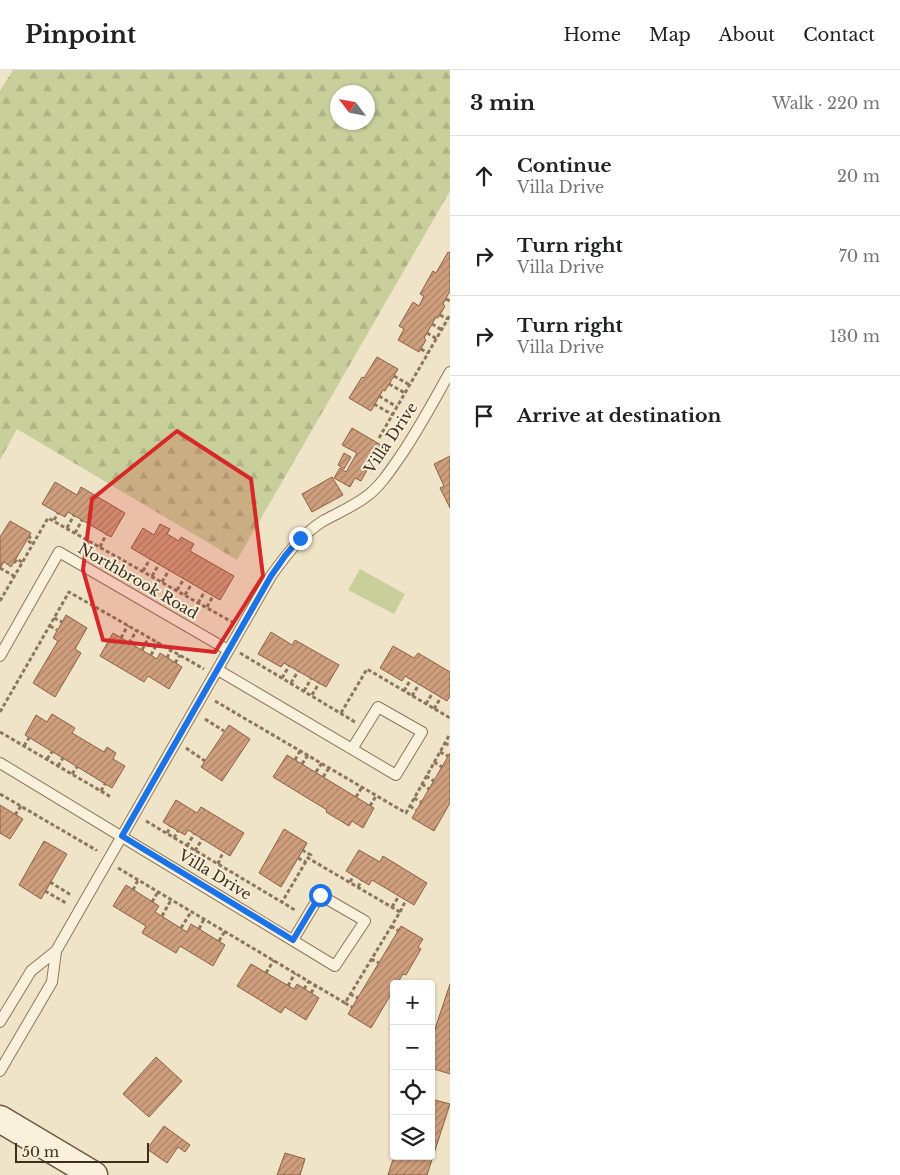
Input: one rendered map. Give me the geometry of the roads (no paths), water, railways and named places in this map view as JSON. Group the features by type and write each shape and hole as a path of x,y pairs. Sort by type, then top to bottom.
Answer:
{"main road":[{"path":"0,1119 94,1175"}],"lane":[{"name":"Villa Drive","path":"0,1022 31,971 56,951 271,576 300,538 323,521 367,496 384,479 412,440 450,372"},
{"name":"Northbrook Road","path":"0,656 59,552 228,650"},
{"path":"218,670 396,775 422,732 378,707 352,748"},
{"path":"0,763 122,836"},
{"name":"Villa Drive","path":"122,836 335,966 365,921 320,895 293,940"},
{"name":"Villa Drive","path":"0,1071 52,982 56,951"}]}
